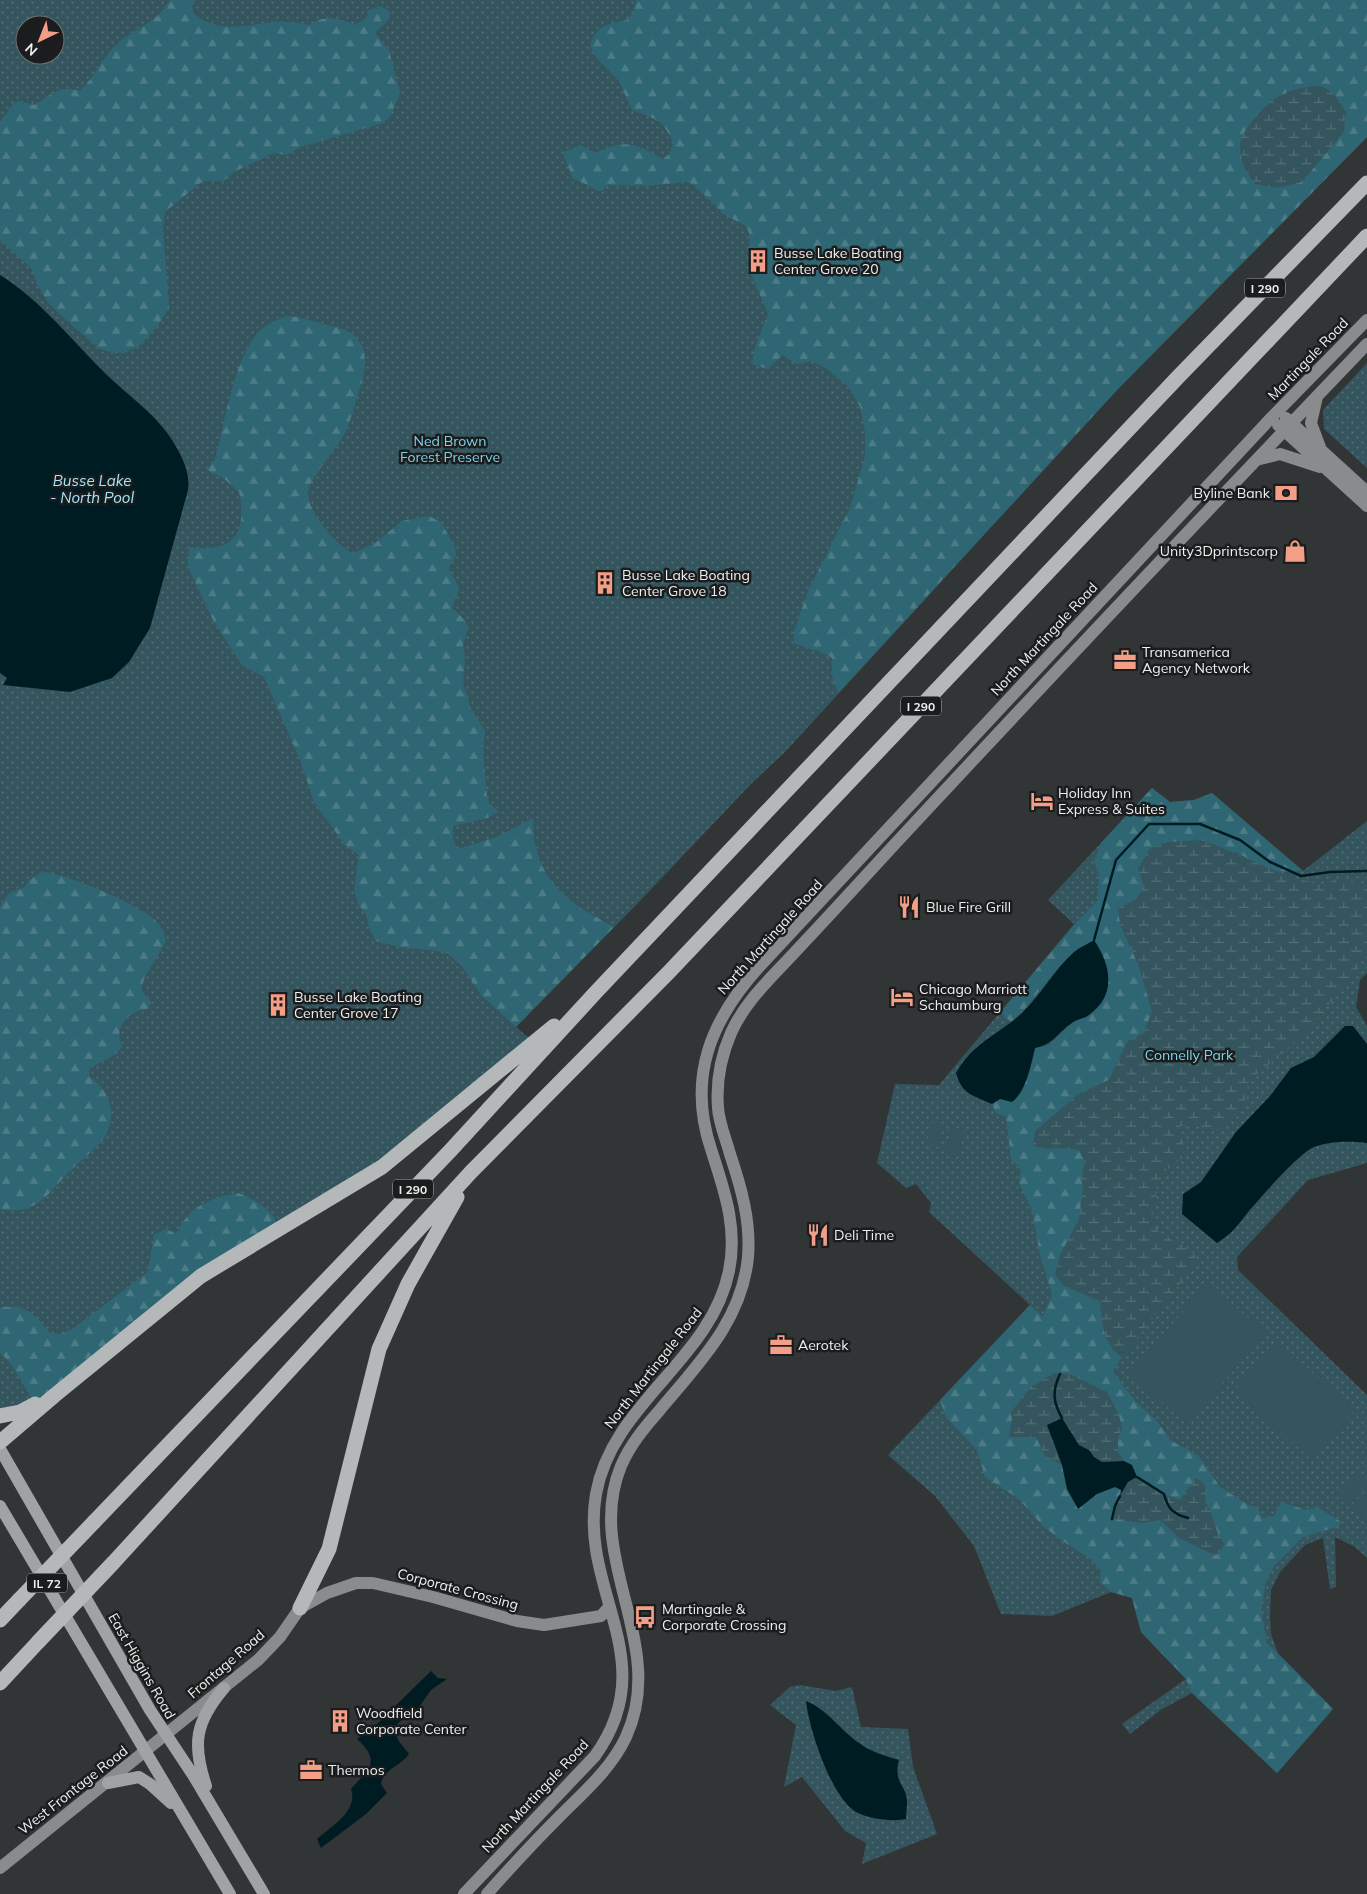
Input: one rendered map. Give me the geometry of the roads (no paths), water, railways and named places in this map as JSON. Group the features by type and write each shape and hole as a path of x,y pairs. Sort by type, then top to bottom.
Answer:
{"highway":[{"name":"I 290","path":"0,1620 450,1151 596,992 1179,376 1367,183"},
{"name":"I 290","path":"0,1683 113,1563 471,1172 669,972 1367,236"},
{"path":"0,1442 202,1276 382,1167 596,992"},
{"path":"300,1608 329,1549 379,1349 408,1284 471,1172"},
{"path":"0,1416 20,1412 55,1395"}],"main road":[{"name":"East Higgins Road","path":"0,1449 166,1736 214,1810 264,1894"},
{"name":"IL 72","path":"0,1506 230,1894"},
{"path":"214,1810 197,1753 201,1726 207,1708 224,1688"},
{"path":"108,1783 139,1777 165,1797 188,1822"}],"street":[{"name":"Martingale Road","path":"1274,414 1367,320"},
{"path":"1287,427 1367,344"},
{"path":"1317,397 1311,422 1322,451"},
{"path":"1274,414 1328,471 1367,506"},
{"name":"North Martingale Road","path":"464,1894 586,1767 606,1741 618,1716 624,1672 620,1644 609,1607 595,1542 594,1513 600,1475 610,1450 622,1431 710,1322 723,1296 730,1267 733,1242 732,1220 728,1201 710,1146 703,1113 703,1072 708,1048 723,1013 738,990 759,967 1274,414"},
{"path":"1287,427 1322,451 1367,492"},
{"name":"North Martingale Road","path":"487,1894 610,1764 627,1736 637,1703 639,1666 636,1642 610,1531 610,1510 617,1478 633,1443 708,1353 724,1330 734,1311 748,1261 749,1238 744,1197 720,1123 718,1108 719,1075 729,1039 737,1021 748,1004 766,983 1154,566 1287,427"},
{"path":"1256,460 1280,454 1328,471"},
{"name":"Corporate Crossing","path":"300,1608 346,1584 363,1582 433,1597 517,1621 544,1625 601,1616 609,1607 626,1601"},
{"name":"Frontage Road","path":"166,1736 264,1655 300,1608"},
{"name":"West Frontage Road","path":"0,1868 166,1736"}],"water":[{"name":"Busse Lake - North Pool","path":"0,275 30,297 108,376 155,418 176,447 188,475 188,490 150,628 129,662 112,678 70,692 3,685 7,678 0,673"},
{"path":"1094,940 1104,959 1108,979 1104,998 1098,1007 1087,1016 1072,1023 1047,1044 1035,1048 1024,1085 1017,1098 1012,1102 1000,1099 992,1104 965,1090 961,1086 956,1073 963,1062 979,1046 1024,1011 1076,950"},
{"path":"1345,1026 1353,1026 1367,1044 1367,1143 1333,1143 1320,1145 1307,1151 1280,1176 1235,1228 1217,1243 1182,1214 1183,1194 1201,1182 1236,1132 1270,1096 1291,1068 1314,1057"},
{"path":"1062,1418 1079,1445 1089,1450 1094,1457 1102,1462 1124,1461 1132,1465 1137,1477 1128,1482 1120,1496 1121,1490 1115,1487 1097,1494 1078,1509 1067,1489 1062,1465 1047,1425"},
{"path":"431,1671 438,1678 447,1679 431,1690 419,1707 398,1723 395,1730 398,1740 409,1754 385,1774 381,1784 387,1793 366,1814 321,1848 317,1839 342,1818 351,1804 351,1789 370,1766 369,1754 357,1739 378,1723"},
{"path":"806,1701 821,1710 852,1738 864,1746 899,1760 898,1774 907,1802 906,1819 887,1820 874,1818 856,1812 847,1804 830,1778 823,1761 812,1728"}],"waterway":[{"path":"1094,940 1116,860 1149,824 1200,824 1240,840 1270,862 1301,876 1330,872 1367,871"},
{"path":"1060,1374 1055,1391 1055,1402 1062,1418"},
{"path":"1137,1477 1164,1494 1167,1504 1175,1513 1188,1518"},
{"path":"1112,1519 1120,1496"}],"place":[{"name":"Busse Lake Boating Center Grove 20","path":"758,261"},
{"name":"Byline Bank","path":"1286,493"},
{"name":"Unity3Dprintscorp","path":"1295,551"},
{"name":"Busse Lake Boating Center Grove 18","path":"605,583"},
{"name":"Transamerica Agency Network","path":"1125,660"},
{"name":"Holiday Inn Express & Suites","path":"1042,801"},
{"name":"Blue Fire Grill","path":"909,907"},
{"name":"Chicago Marriott Schaumburg","path":"902,997"},
{"name":"Busse Lake Boating Center Grove 17","path":"278,1005"},
{"name":"Deli Time","path":"818,1235"},
{"name":"Aerotek","path":"781,1345"},
{"name":"Martingale & Corporate Crossing","path":"645,1617"},
{"name":"Woodfield Corporate Center","path":"340,1721"},
{"name":"Thermos","path":"311,1770"}],"park label":[{"name":"Ned Brown Forest Preserve","path":"450,450"},
{"name":"Connelly Park","path":"1189,1055"}]}
